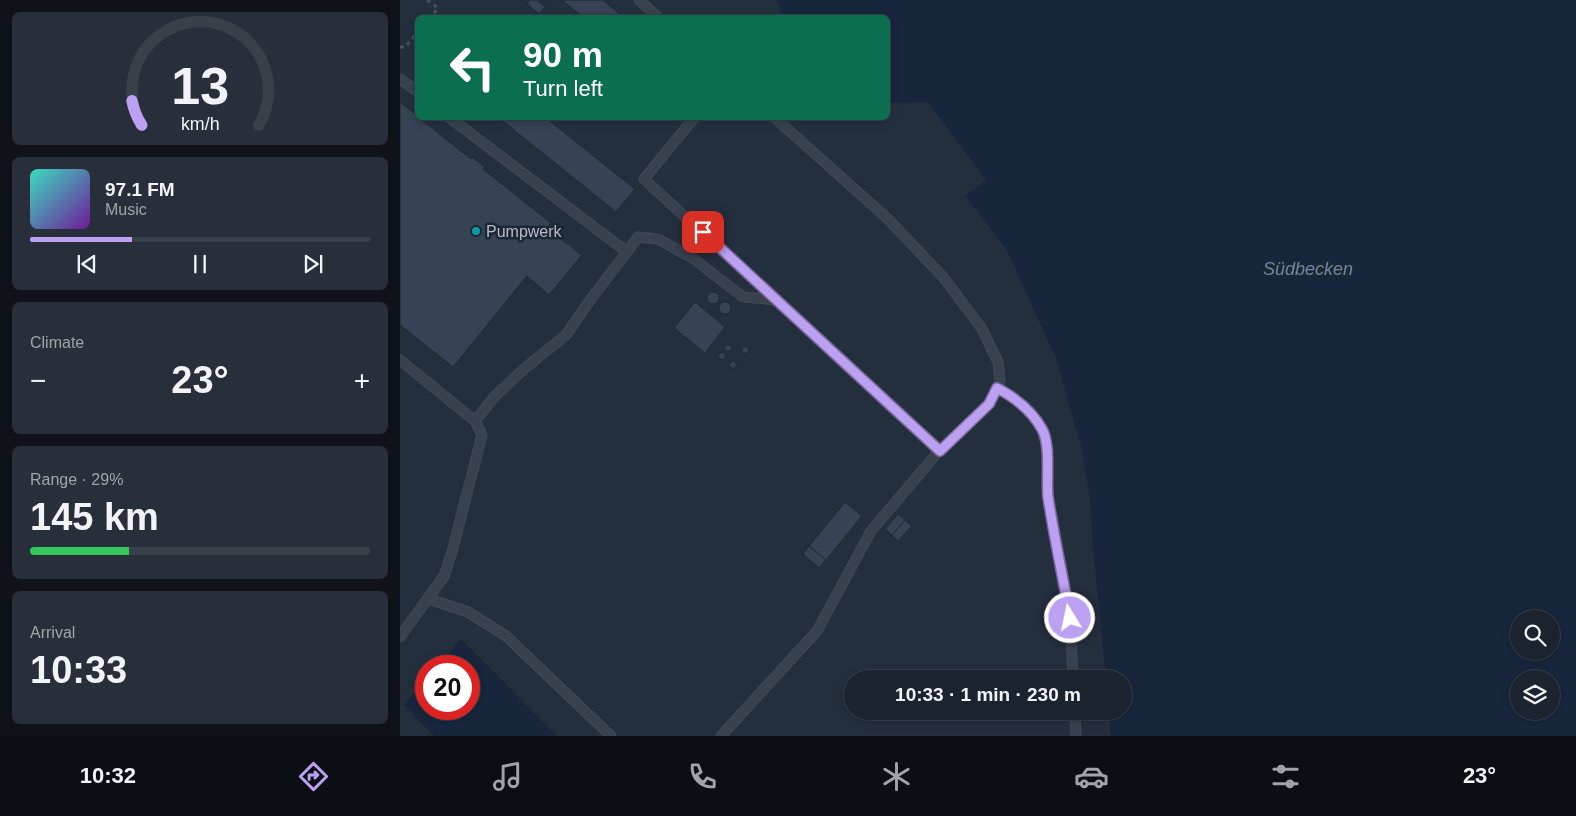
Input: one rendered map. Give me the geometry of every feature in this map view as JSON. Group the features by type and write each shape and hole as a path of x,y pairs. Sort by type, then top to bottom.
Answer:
{"lane":[{"path":"639,0 656,15"},
{"path":"400,79 415,90"},
{"path":"453,120 626,252"},
{"path":"692,120 644,179 940,451"},
{"path":"721,736 817,631 871,531 940,451 989,404 1000,381 998,362 982,328 943,277 888,219 777,120"},
{"path":"475,420 494,396 566,335 638,237 658,239 694,259 743,297 777,300"},
{"path":"400,360 475,420 482,436 444,576 400,637"},
{"path":"997,388 1012,396 1030,413 1042,430 1047,452 1048,494 1070,618 1073,670"},
{"path":"429,599 468,612 506,636 611,736"},
{"path":"1075,720 1076,736"}],"path":[{"path":"428,0 438,8 432,15"},
{"path":"400,47 404,47 415,35"}],"water":[{"name":"Südbecken","path":"776,0 1576,0 1576,736 1111,736 1110,720 1132,720 1132,670 1105,670 1090,499 1081,446 1056,359 1007,250 965,196 986,180 928,102 890,103 890,15 781,15"},
{"path":"461,639 477,655 447,655"},
{"path":"480,658 557,736 434,736 419,720 480,720"},
{"path":"415,692 415,716 404,705"}],"building":[{"path":"530,0 537,0 545,7 539,14 527,4"},
{"path":"562,0 603,0 620,15 580,15"},
{"name":"Pumpwerk","path":"400,102 415,114 415,120 422,120 471,159 472,157 485,167 483,169 551,223 547,228 582,255 549,295 527,276 453,367 400,325"},
{"path":"501,120 549,120 635,189 616,212"},
{"path":"711,292 715,292 719,298 715,304 711,304 707,300 707,296"},
{"path":"695,302 725,327 705,353 674,328"},
{"path":"723,302 727,302 731,308 727,314 723,314 719,310 719,306"},
{"path":"728,344 732,348 728,352 724,348"},
{"path":"745,346 749,350 745,354 741,350"},
{"path":"722,352 726,356 722,360 718,356"},
{"path":"733,361 737,365 733,369 729,365"},
{"path":"845,502 862,516 826,560 809,546"},
{"path":"898,514 905,520 892,535 885,529"},
{"path":"905,520 912,526 898,541 892,535"},
{"path":"809,546 826,560 819,568 803,554"}],"place":[{"name":"Pumpwerk","path":"476,231"}],"route":[{"path":"703,232 940,451 989,404 997,388 1012,396 1030,413 1042,430 1047,452 1048,494 1070,618"}]}
